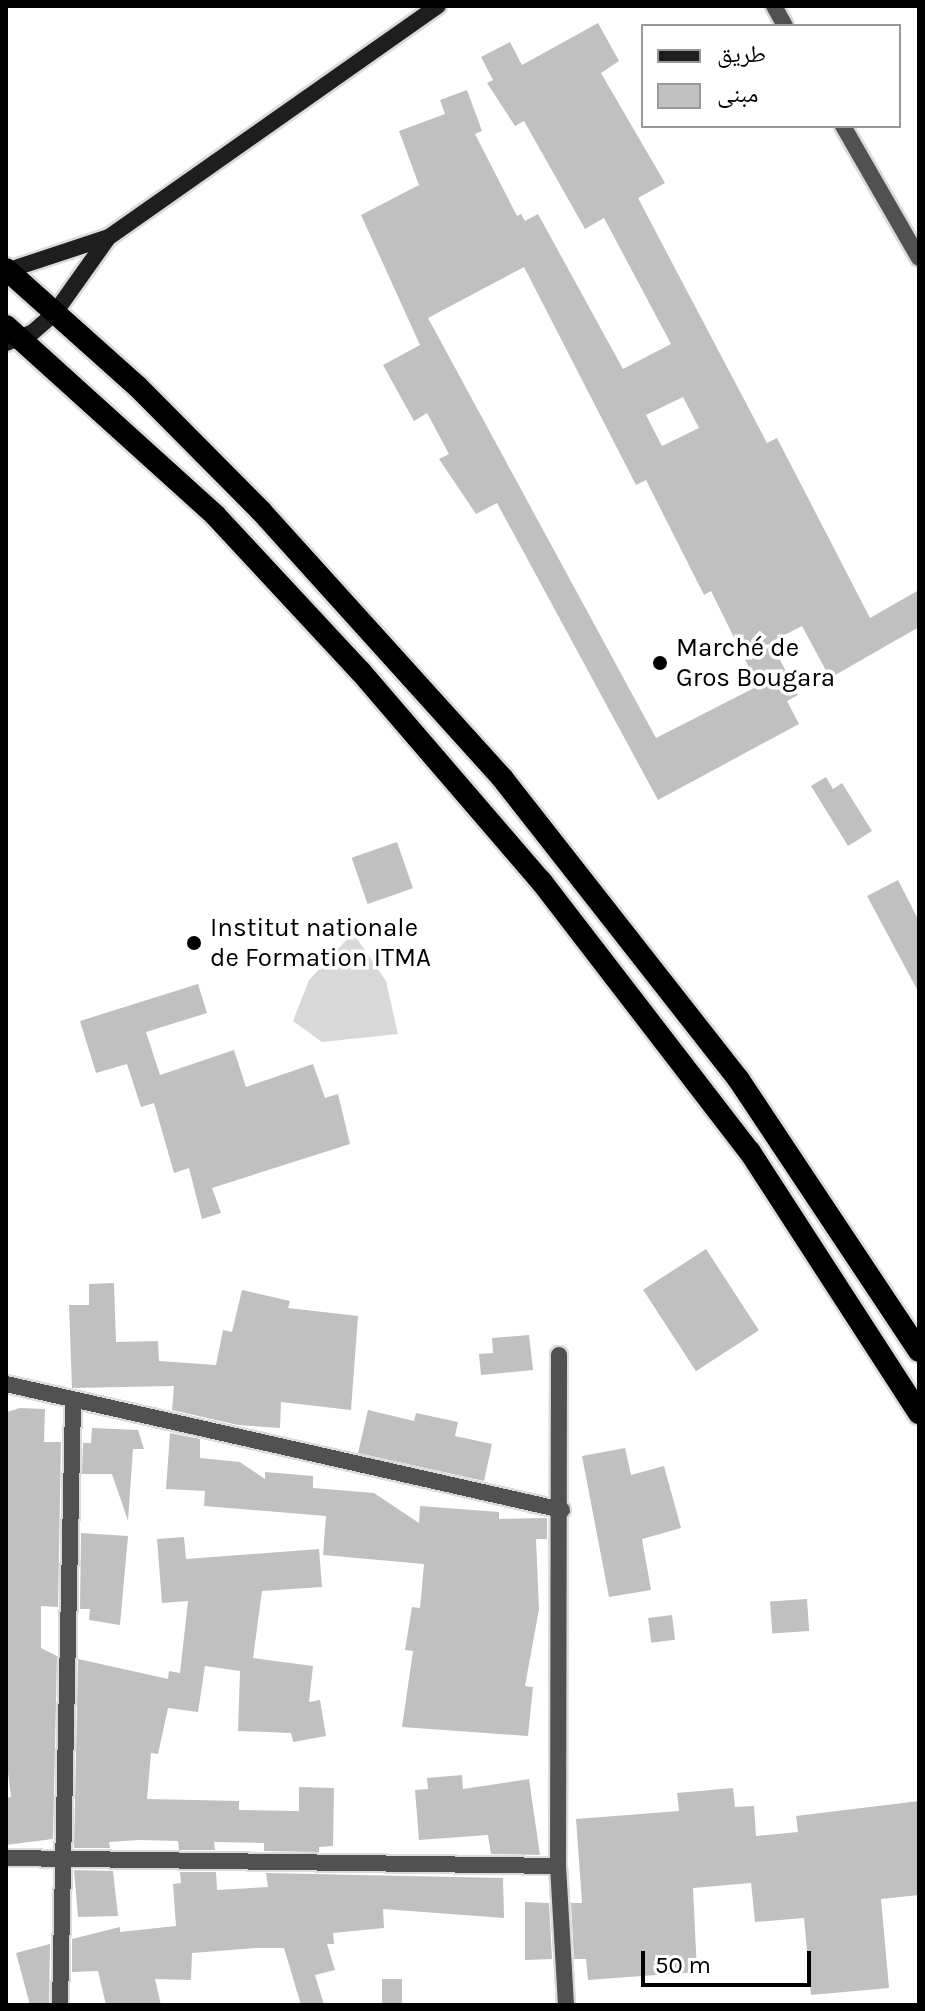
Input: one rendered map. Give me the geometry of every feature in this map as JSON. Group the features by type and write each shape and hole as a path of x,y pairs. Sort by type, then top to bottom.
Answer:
{"highway":[{"path":"7,270 138,387 261,511 503,779 739,1080 919,1351"},
{"path":"11,336 215,515 361,672 541,881 750,1152 919,1413"}],"main road":[{"path":"7,270 109,237 438,6"},
{"path":"11,336 54,314 109,237"}],"street":[{"path":"774,6 784,24"},
{"path":"844,128 919,258"},
{"path":"559,1355 562,1510 558,1866 566,2005"},
{"path":"6,1384 73,1402 562,1510"},
{"path":"60,2005 73,1402"},
{"path":"6,1858 558,1866"}],"shaded area":[{"path":"353,933 386,981 398,1034 322,1042 293,1021 309,980"}],"building":[{"path":"598,23 619,61 601,73 665,183 638,198 767,443 777,438 870,618 919,590 919,627 830,678 802,626 771,642 798,695 787,701 799,724 658,800 497,503 476,514 439,459 449,454 427,413 414,421 383,365 420,345 361,215 419,185 399,131 445,114 440,100 467,90 482,131 475,134 517,216 521,214 525,221 538,214 623,369 671,344 604,218 585,229 524,121 515,126 487,83 493,80 481,57 510,42 522,65","holes":["524,267 636,485 646,480 704,595 711,591 758,686 656,738 428,318","683,397 699,428 662,446 646,415"]},
{"path":"826,777 833,789 842,783 872,831 848,846 811,786"},
{"path":"397,842 413,888 368,904 352,858"},
{"path":"898,880 919,921 919,993 867,896"},
{"path":"198,984 207,1013 146,1032 160,1075 234,1050 246,1087 313,1064 325,1098 338,1094 350,1144 212,1188 221,1213 202,1219 189,1168 174,1173 154,1103 141,1107 127,1064 96,1073 80,1021"},
{"path":"706,1249 759,1330 696,1371 643,1290"},
{"path":"114,1283 116,1342 158,1341 159,1361 216,1365 223,1330 232,1332 242,1290 290,1301 288,1308 358,1316 351,1410 281,1402 280,1428 238,1425 172,1410 174,1386 72,1388 69,1305 89,1305 89,1284"},
{"path":"529,1335 533,1370 481,1375 479,1354 493,1353 492,1338"},
{"path":"20,1408 45,1409 44,1442 61,1442 58,1607 41,1606 41,1648 57,1656 53,1839 6,1845 6,1798 11,1797 6,1757 6,1433 7,1412"},
{"path":"368,1410 414,1421 416,1413 458,1422 455,1436 492,1444 484,1481 358,1453"},
{"path":"92,1428 138,1430 144,1449 133,1449 128,1521 112,1474 82,1474 83,1443 91,1443"},
{"path":"170,1433 200,1439 200,1458 240,1462 265,1479 265,1472 313,1476 313,1488 374,1493 419,1523 420,1506 499,1512 499,1519 547,1518 547,1539 536,1539 539,1609 525,1686 533,1687 528,1736 402,1727 413,1651 405,1650 412,1607 420,1608 424,1564 323,1555 326,1516 204,1506 205,1491 166,1489"},
{"path":"625,1448 631,1475 664,1466 681,1528 642,1539 651,1590 609,1597 582,1456"},
{"path":"81,1533 128,1536 120,1625 89,1620 90,1609 80,1609"},
{"path":"184,1537 186,1559 319,1549 322,1587 262,1591 253,1658 313,1666 309,1702 320,1700 326,1736 293,1742 291,1733 238,1731 240,1671 205,1666 198,1712 168,1708 158,1754 151,1753 147,1799 239,1801 239,1810 299,1811 299,1787 334,1788 333,1846 319,1847 319,1852 264,1851 264,1843 214,1842 215,1850 179,1850 178,1841 139,1840 109,1842 110,1848 74,1848 78,1659 168,1679 169,1671 180,1673 188,1601 162,1603 157,1539"},
{"path":"807,1599 809,1631 772,1634 770,1602"},
{"path":"672,1615 675,1640 651,1643 648,1618"},
{"path":"462,1775 463,1789 529,1779 540,1855 491,1854 488,1835 419,1840 415,1790 428,1789 427,1778"},
{"path":"733,1788 735,1807 754,1806 756,1836 798,1832 796,1816 919,1801 919,1895 881,1899 889,1988 811,1995 804,1918 755,1922 751,1883 693,1888 697,1972 588,1980 586,1959 574,1959 571,1903 582,1903 576,1819 679,1811 677,1793"},
{"path":"74,1870 113,1871 118,1916 78,1917"},
{"path":"180,1872 216,1872 217,1890 268,1887 266,1873 503,1878 504,1918 383,1909 384,1928 333,1933 334,1944 327,1944 335,1970 315,1975 324,2005 301,2005 284,1948 257,1948 192,1953 191,1980 155,1979 161,2005 106,2005 98,1971 72,1972 72,1939 120,1927 120,1932 176,1926 173,1884 181,1883"},
{"path":"525,1902 549,1903 552,1959 525,1960"},
{"path":"50,1944 49,2005 30,2005 16,1953"},
{"path":"382,1979 402,1979 402,2005 382,2005"}],"place":[{"name":"Marché de Gros Bougara","path":"660,663"},
{"name":"Institut nationale de Formation ITMA","path":"194,943"}]}
